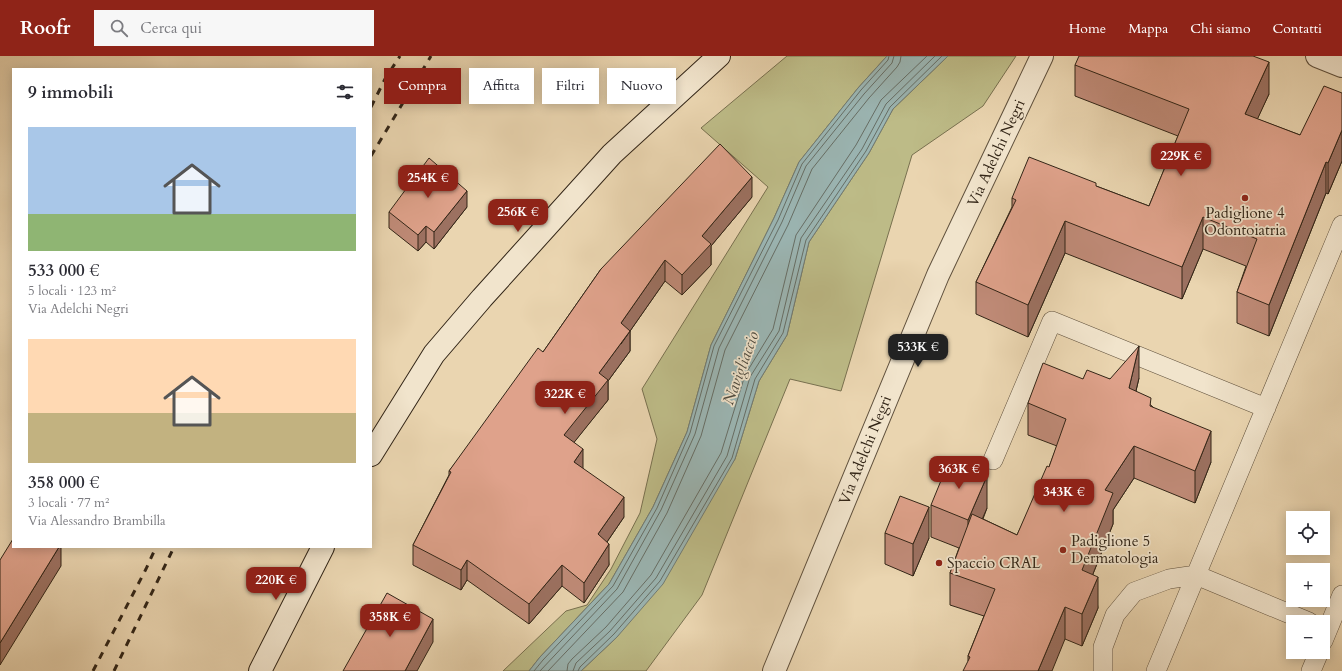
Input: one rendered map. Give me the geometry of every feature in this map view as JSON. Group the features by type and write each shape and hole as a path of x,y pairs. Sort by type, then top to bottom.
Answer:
{"street":[{"path":"372,453 434,354 482,298 612,154 719,56"},
{"name":"Via Adelchi Negri","path":"774,671 938,275 1042,56"},
{"path":"1317,56 1342,66"},
{"path":"260,671 322,548"}],"lane":[{"path":"1156,671 1342,226"},
{"path":"993,460 1052,321 1266,408"},
{"path":"1103,671 1103,647 1115,615 1134,592 1169,579 1196,574 1293,615"},
{"path":"1330,622 1342,595"},
{"path":"1311,671 1316,659"}],"shaded area":[{"path":"787,56 887,56 858,88 799,162 774,218 711,345 687,432 653,507 609,584 540,657 529,671 503,671 566,611 587,605 611,569 640,513 657,439 642,389 768,187 701,128"},
{"path":"948,56 1016,56 983,106 912,155 841,391 790,379 702,595 646,671 581,671 617,637 735,459 759,381 787,335 809,242 869,153 893,109"}],"water":[{"name":"Navigliaccio","path":"887,56 948,56 893,109 869,153 809,242 787,335 759,381 735,459 663,584 617,637 581,671 529,671 540,657 609,584 653,507 687,432 711,345 774,218 799,162 858,88"}],"building":[{"name":"Padiglione 4 Odontoiatria","path":"1079,56 1253,56 1269,62 1245,114 1300,135 1324,86 1342,93 1342,130 1328,163 1326,162 1269,305 1237,292 1257,239 1203,217 1182,267 1065,221 1028,305 976,282 1016,200 1012,198 1029,157 1096,183 1096,186 1149,206 1189,109 1075,65"},
{"path":"720,144 752,177 702,236 711,244 682,275 665,260 621,323 630,331 599,373 608,380 564,435 583,449 574,462 624,497 598,534 609,544 584,583 562,565 529,604 467,560 461,570 413,545 451,472 449,471 538,348 543,352 601,269"},
{"path":"429,158 467,191 434,232 426,226 418,235 389,212"},
{"path":"1139,346 1129,388 1151,398 1150,406 1211,431 1195,471 1134,446 1105,490 1113,493 1082,570 1098,577 1082,614 1065,607 1038,671 963,671 970,657 968,656 995,589 950,573 972,514 1017,535 1047,466 1049,467 1066,419 1028,403 1043,363 1083,379 1087,370 1110,379"},
{"path":"949,461 987,476 968,520 931,505"},
{"path":"900,496 929,507 913,544 885,533"},
{"path":"12,541 12,548 58,548 0,643 0,560"},
{"path":"387,593 433,619 405,671 343,671"}],"railway":[{"path":"372,105 385,79 400,56"},
{"path":"372,154 431,56"},
{"path":"93,671 156,548"},
{"path":"114,671 174,548"}],"place":[{"name":"Padiglione 4 Odontoiatria","path":"1245,198"},
{"name":"Padiglione 5 Dermatologia","path":"1063,550"},
{"name":"Spaccio CRAL","path":"939,563"}]}
